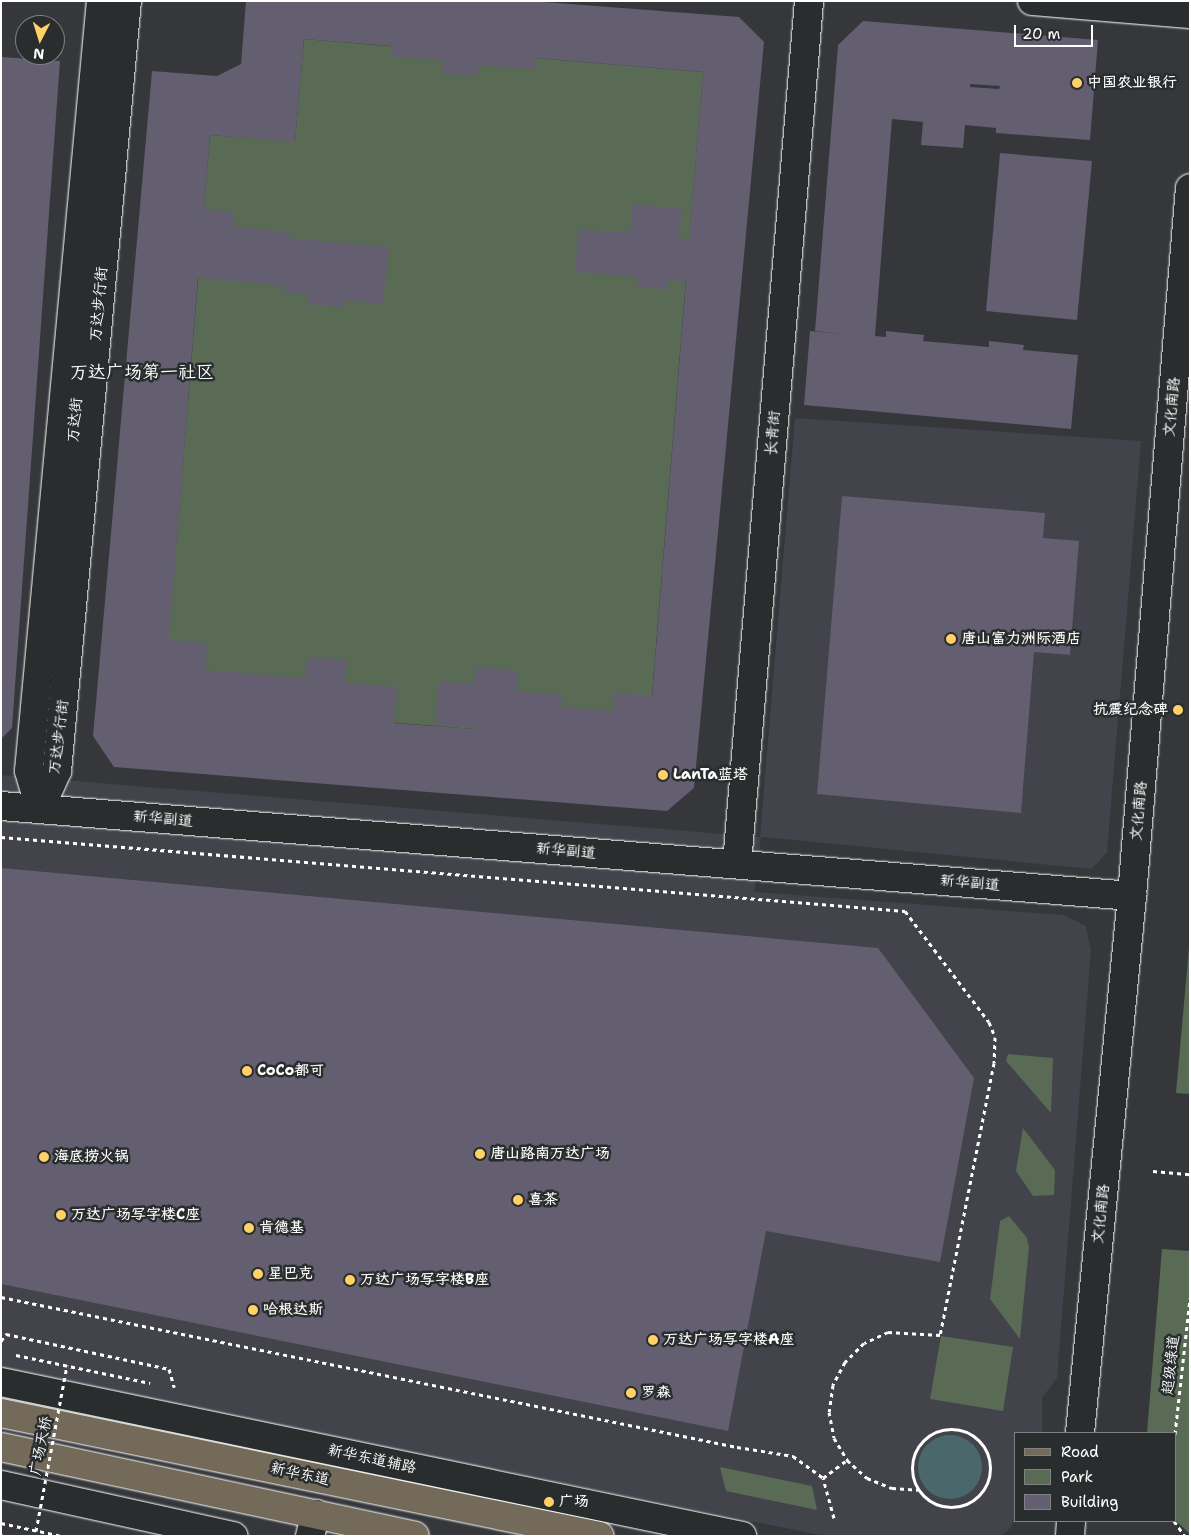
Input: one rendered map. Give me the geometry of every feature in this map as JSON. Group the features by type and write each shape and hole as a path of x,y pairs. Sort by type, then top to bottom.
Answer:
{"main road":[{"name":"新华东道","path":"1,1413 599,1536"},
{"path":"1,1447 313,1525 415,1536"}],"street":[{"name":"万达步行街","path":"40,809 29,771 101,1"},
{"name":"万达街","path":"40,809 113,1"},
{"name":"万达步行街","path":"40,809 57,771 127,1"},
{"name":"长青街","path":"737,864 809,1"},
{"path":"1032,1 1190,14"},
{"name":"文化南路","path":"1080,1432 1132,896 1190,188"},
{"name":"新华副道","path":"1,806 1132,896"},
{"name":"新华东道辅路","path":"1,1382 742,1536"},
{"path":"1,1485 233,1536"},
{"path":"1070,1536 1071,1522"}],"path":[{"path":"1,837 905,911 989,1022 995,1037 994,1063 940,1335 888,1332 864,1343 845,1362 833,1385 829,1412 834,1438 847,1460 867,1478 892,1488 918,1490 927,1499 938,1505 962,1506 973,1500 982,1491 988,1480 990,1468 983,1445 974,1436 957,1429 939,1430 928,1436 919,1444 913,1455 911,1467 913,1479 918,1490"},
{"path":"1153,1170 1190,1174"},
{"path":"1,1297 727,1445 793,1456 823,1478 834,1518"},
{"name":"超级绿道","path":"1175,1432 1190,1298"},
{"path":"1,1341 6,1334 169,1369 174,1387"},
{"path":"16,1355 150,1383"},
{"name":"广场天桥","path":"36,1531 67,1365"},
{"path":"823,1478 847,1460"},
{"path":"1175,1522 1185,1536"},
{"path":"1,1523 62,1536"}],"shaded area":[{"path":"795,418 1141,441 1107,852 1092,869 761,837 754,892 1063,915 1086,926 1091,951 1057,1378 1042,1398 1042,1432 1014,1432 1014,1522 1001,1536 825,1536 1,1369 1,775 760,837"}],"green space":[{"path":"304,39 703,72 648,743 163,704 210,135 295,141"},
{"path":"1190,936 1190,1094 1176,1093"},
{"path":"1008,1054 1053,1058 1051,1113 1006,1061"},
{"path":"1023,1128 1055,1170 1054,1195 1033,1196 1016,1171"},
{"path":"1009,1216 1027,1238 1029,1247 1020,1339 990,1299 1000,1221"},
{"path":"1162,1249 1190,1251 1190,1534 1176,1521 1176,1432 1147,1432"},
{"path":"941,1336 1013,1347 1003,1411 930,1399"},
{"path":"720,1467 812,1486 817,1510 726,1491"}],"water":[{"path":"944,1435 956,1435 973,1444 980,1455 982,1467 980,1479 973,1490 956,1499 944,1499 932,1494 923,1485 918,1473 918,1461 923,1449 932,1440"}],"building":[{"path":"246,1 531,1 739,17 764,42 694,788 667,811 114,767 93,736 152,71 217,76 241,64","holes":["304,39 391,46 391,57 443,60 442,74 478,76 479,65 535,69 535,58 703,72 689,239 679,238 682,209 632,204 630,233 579,229 575,272 638,277 637,287 667,290 667,280 686,281 652,696 614,693 613,711 561,707 562,695 516,691 518,671 476,667 474,684 439,681 435,724 475,727 475,729 394,723 397,687 345,683 347,660 307,657 305,678 205,670 207,643 169,640 198,277 285,286 284,292 307,294 307,304 345,307 346,300 383,304 389,247 288,238 289,232 233,226 234,212 204,209 210,135 295,142"]},
{"path":"863,21 1098,40 1090,140 996,133 996,128 965,125 963,148 921,145 923,122 892,119 875,336 886,337 886,331 924,335 923,341 989,347 989,341 1024,345 1023,350 1078,355 1071,429 804,405 810,331 842,334 815,331 838,45","holes":["970,84 1000,86 999,89 970,87"]},
{"path":"1,57 15,58 15,65 60,65 12,728 1,739"},
{"path":"1000,153 1092,161 1077,320 986,311"},
{"name":"唐山富力洲际酒店","path":"842,496 1045,513 1043,538 1079,541 1070,655 1034,652 1021,813 817,794"},
{"name":"唐山路南万达广场","path":"1,868 878,948 974,1078 940,1262 766,1231 728,1431 1,1284"}],"place":[{"name":"中国农业银行","path":"1077,83"},
{"name":"唐山富力洲际酒店","path":"951,639"},
{"name":"抗震纪念碑","path":"1178,710"},
{"name":"LanTa蓝塔","path":"663,775"},
{"name":"CoCo都可","path":"247,1071"},
{"name":"唐山路南万达广场","path":"480,1154"},
{"name":"海底捞火锅","path":"44,1157"},
{"name":"喜茶","path":"518,1200"},
{"name":"万达广场写字楼C座","path":"61,1215"},
{"name":"肯德基","path":"249,1228"},
{"name":"星巴克","path":"258,1274"},
{"name":"万达广场写字楼B座","path":"350,1280"},
{"name":"哈根达斯","path":"253,1310"},
{"name":"万达广场写字楼A座","path":"653,1340"},
{"name":"罗森","path":"631,1393"},
{"name":"广场","path":"549,1502"}],"district":[{"name":"万达广场第一社区","path":"142,372"}]}
